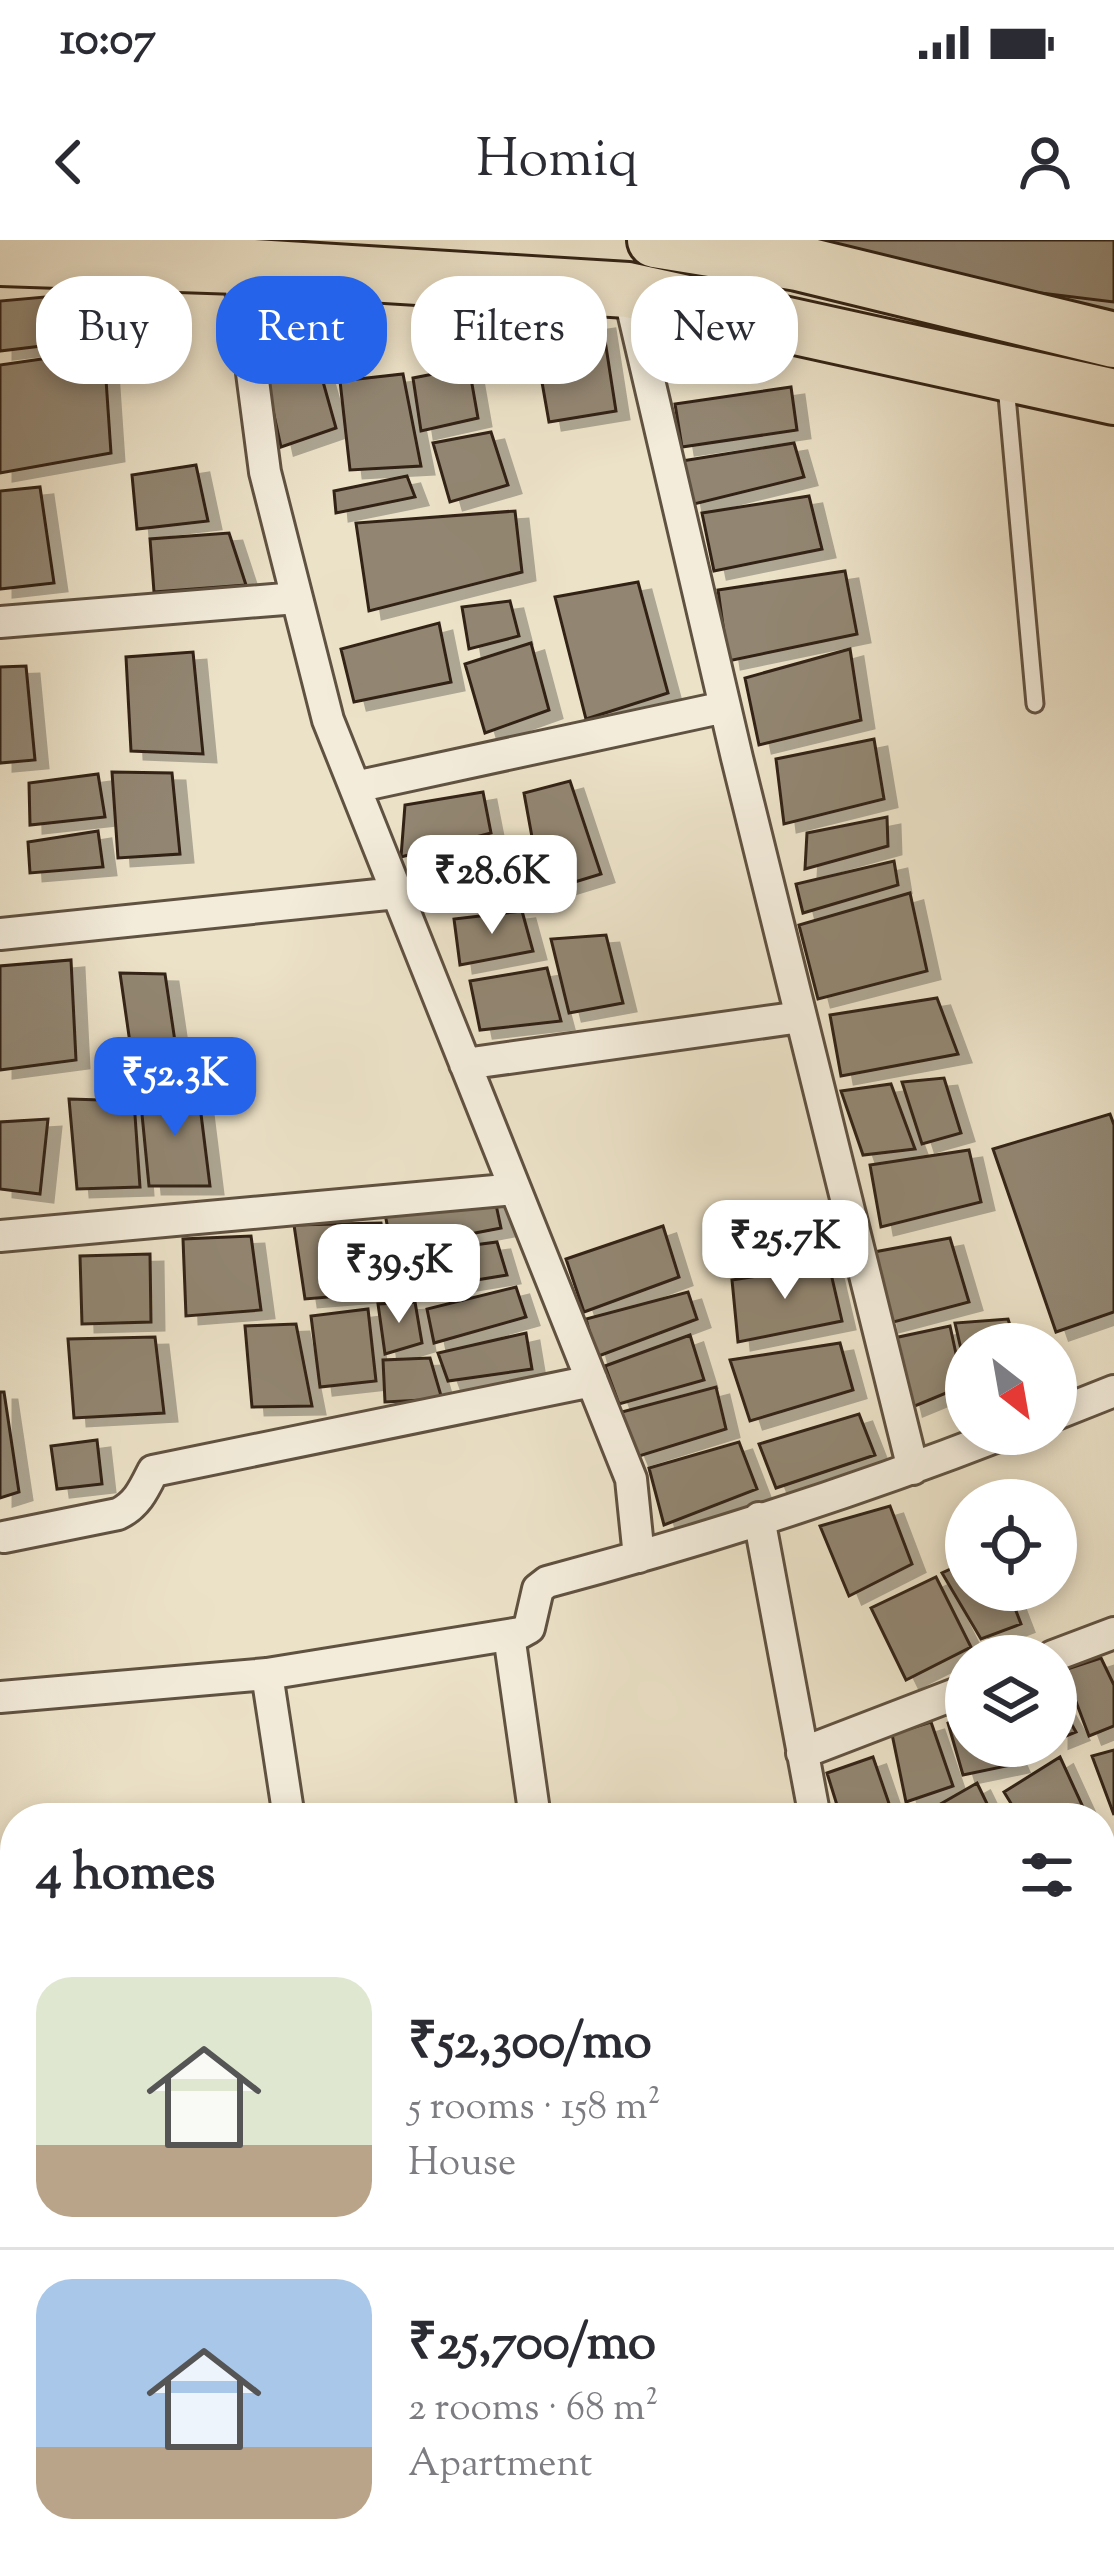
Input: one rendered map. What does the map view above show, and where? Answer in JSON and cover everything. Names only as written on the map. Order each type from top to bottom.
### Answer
[{"type":"highway","points":[[690,242],[800,252],[1114,340]]},
{"type":"highway","points":[[0,258],[238,266],[631,291]]},
{"type":"highway","points":[[798,326],[1114,397]]},
{"type":"street","points":[[690,242],[701,276]]},
{"type":"street","points":[[238,266],[265,472],[328,720],[631,1479],[639,1557]]},
{"type":"street","points":[[628,290],[725,707],[913,1469]]},
{"type":"street","points":[[0,622],[297,598]]},
{"type":"street","points":[[355,788],[725,707]]},
{"type":"street","points":[[0,934],[397,893]]},
{"type":"street","points":[[465,1064],[802,1017]]},
{"type":"street","points":[[0,1236],[515,1189]]},
{"type":"street","points":[[4,1537],[118,1514],[140,1496],[153,1471],[592,1381]]},
{"type":"street","points":[[1077,1406],[1114,1391]]},
{"type":"street","points":[[0,1697],[267,1674],[509,1635],[529,1628],[538,1589],[547,1582],[639,1557],[949,1455]]},
{"type":"street","points":[[759,1518],[812,1803]]},
{"type":"street","points":[[1077,1647],[1114,1633]]},
{"type":"street","points":[[509,1635],[533,1803]]},
{"type":"street","points":[[267,1674],[287,1803]]},
{"type":"street","points":[[802,1753],[945,1698]]},
{"type":"lane","points":[[1005,372],[1035,704]]},
{"type":"building","points":[[803,240],[1114,240],[1114,302],[798,263]]},
{"type":"building","points":[[36,298],[36,347],[0,351],[0,301]]},
{"type":"building","points":[[607,353],[616,411],[549,422],[542,384],[607,384]]},
{"type":"building","points":[[36,360],[36,384],[106,384],[111,453],[0,473],[0,365]]},
{"type":"building","points":[[403,374],[421,466],[350,470],[340,384],[387,384],[387,376]]},
{"type":"building","points":[[267,384],[324,384],[336,428],[281,447]]},
{"type":"building","points":[[414,384],[472,384],[478,418],[421,431]]},
{"type":"building","points":[[791,387],[797,430],[682,447],[675,404]]},
{"type":"building","points":[[491,432],[508,485],[450,502],[433,443]]},
{"type":"building","points":[[794,443],[804,477],[690,505],[682,461]]},
{"type":"building","points":[[196,465],[208,521],[137,529],[132,475]]},
{"type":"building","points":[[407,476],[415,497],[336,513],[334,491]]},
{"type":"building","points":[[40,487],[54,583],[0,589],[0,491]]},
{"type":"building","points":[[809,496],[822,549],[714,571],[702,513]]},
{"type":"building","points":[[515,511],[522,572],[369,611],[356,523]]},
{"type":"building","points":[[229,533],[246,585],[154,592],[150,539]]},
{"type":"building","points":[[845,571],[857,634],[728,661],[718,590]]},
{"type":"building","points":[[638,582],[668,693],[586,719],[555,597]]},
{"type":"building","points":[[510,601],[519,636],[469,649],[462,607]]},
{"type":"building","points":[[439,623],[451,682],[354,702],[341,649]]},
{"type":"building","points":[[531,643],[549,710],[485,733],[465,664]]},
{"type":"building","points":[[850,649],[861,720],[759,745],[745,678]]},
{"type":"building","points":[[193,652],[203,754],[131,751],[126,657]]},
{"type":"building","points":[[26,666],[35,760],[0,763],[0,667]]},
{"type":"building","points":[[874,739],[884,799],[784,824],[776,759]]},
{"type":"building","points":[[112,772],[172,773],[180,854],[118,858]]},
{"type":"building","points":[[98,774],[105,817],[30,825],[29,783]]},
{"type":"building","points":[[570,781],[601,874],[542,892],[524,793]]},
{"type":"building","points":[[483,792],[491,833],[401,857],[405,805]]},
{"type":"building","points":[[887,817],[888,846],[805,869],[807,833]]},
{"type":"building","points":[[98,831],[103,867],[30,873],[28,842]]},
{"type":"building","points":[[894,861],[898,885],[803,913],[796,884]]},
{"type":"building","points":[[910,893],[927,971],[818,999],[799,925]]},
{"type":"building","points":[[522,911],[533,951],[460,965],[454,919]]},
{"type":"building","points":[[606,935],[623,1003],[569,1013],[551,939]]},
{"type":"building","points":[[71,960],[76,1060],[0,1070],[0,966]]},
{"type":"building","points":[[547,968],[561,1021],[480,1030],[470,981]]},
{"type":"building","points":[[120,973],[165,974],[177,1055],[133,1064]]},
{"type":"building","points":[[937,998],[958,1054],[841,1076],[830,1015]]},
{"type":"building","points":[[944,1078],[961,1133],[922,1144],[902,1082]]},
{"type":"building","points":[[891,1084],[915,1149],[863,1155],[841,1091]]},
{"type":"building","points":[[198,1090],[210,1186],[149,1186],[140,1094]]},
{"type":"building","points":[[69,1099],[134,1101],[140,1187],[77,1189]]},
{"type":"building","points":[[1110,1114],[1114,1125],[1114,1312],[1077,1325],[1053,1323],[993,1149]]},
{"type":"building","points":[[48,1119],[40,1194],[0,1189],[0,1122]]},
{"type":"building","points":[[969,1150],[981,1202],[881,1227],[870,1165]]},
{"type":"building","points":[[495,1200],[501,1228],[392,1249],[385,1214]]},
{"type":"building","points":[[381,1223],[391,1292],[305,1299],[294,1225]]},
{"type":"building","points":[[663,1226],[679,1277],[584,1312],[566,1259]]},
{"type":"building","points":[[251,1236],[261,1310],[186,1316],[183,1239]]},
{"type":"building","points":[[950,1238],[969,1302],[886,1324],[874,1252]]},
{"type":"building","points":[[497,1242],[507,1275],[403,1292],[398,1255]]},
{"type":"building","points":[[150,1254],[151,1322],[82,1324],[80,1256]]},
{"type":"building","points":[[829,1265],[842,1321],[738,1342],[732,1280]]},
{"type":"building","points":[[516,1287],[526,1317],[434,1343],[427,1309]]},
{"type":"building","points":[[688,1292],[697,1319],[596,1357],[586,1319]]},
{"type":"building","points":[[415,1302],[422,1343],[385,1354],[378,1304]]},
{"type":"building","points":[[368,1309],[376,1381],[320,1387],[311,1316]]},
{"type":"building","points":[[1008,1319],[1009,1323],[955,1323]]},
{"type":"building","points":[[296,1324],[312,1406],[252,1407],[245,1326]]},
{"type":"building","points":[[945,1327],[945,1393],[910,1408],[894,1338]]},
{"type":"building","points":[[526,1333],[532,1369],[448,1381],[438,1353]]},
{"type":"building","points":[[690,1335],[704,1380],[619,1404],[605,1366]]},
{"type":"building","points":[[155,1337],[164,1413],[74,1418],[68,1339]]},
{"type":"building","points":[[840,1343],[853,1390],[750,1421],[730,1360]]},
{"type":"building","points":[[430,1358],[442,1399],[385,1402],[383,1360]]},
{"type":"building","points":[[716,1387],[726,1429],[636,1457],[618,1413]]},
{"type":"building","points":[[0,1392],[4,1392],[19,1492],[0,1498]]},
{"type":"building","points":[[859,1414],[875,1455],[776,1488],[759,1444]]},
{"type":"building","points":[[97,1440],[102,1484],[57,1489],[51,1446]]},
{"type":"building","points":[[739,1442],[757,1489],[664,1525],[649,1468]]},
{"type":"building","points":[[890,1506],[912,1564],[849,1596],[820,1526]]},
{"type":"building","points":[[936,1577],[945,1595],[945,1611],[953,1611],[965,1635],[945,1635],[945,1660],[906,1680],[871,1608]]},
{"type":"building","points":[[964,1611],[1016,1611],[1021,1624],[979,1635]]},
{"type":"building","points":[[1101,1658],[1114,1685],[1114,1726],[1089,1736],[1077,1704],[1077,1666]]},
{"type":"building","points":[[931,1722],[953,1786],[906,1802],[892,1734]]},
{"type":"building","points":[[1114,1750],[1114,1803],[1110,1803],[1092,1756]]},
{"type":"building","points":[[873,1757],[889,1803],[836,1803],[827,1773]]},
{"type":"building","points":[[961,1767],[1002,1767],[963,1775]]},
{"type":"building","points":[[1044,1767],[1065,1767],[1081,1803],[1011,1803],[1004,1792]]},
{"type":"building","points":[[977,1783],[987,1803],[942,1803]]}]
